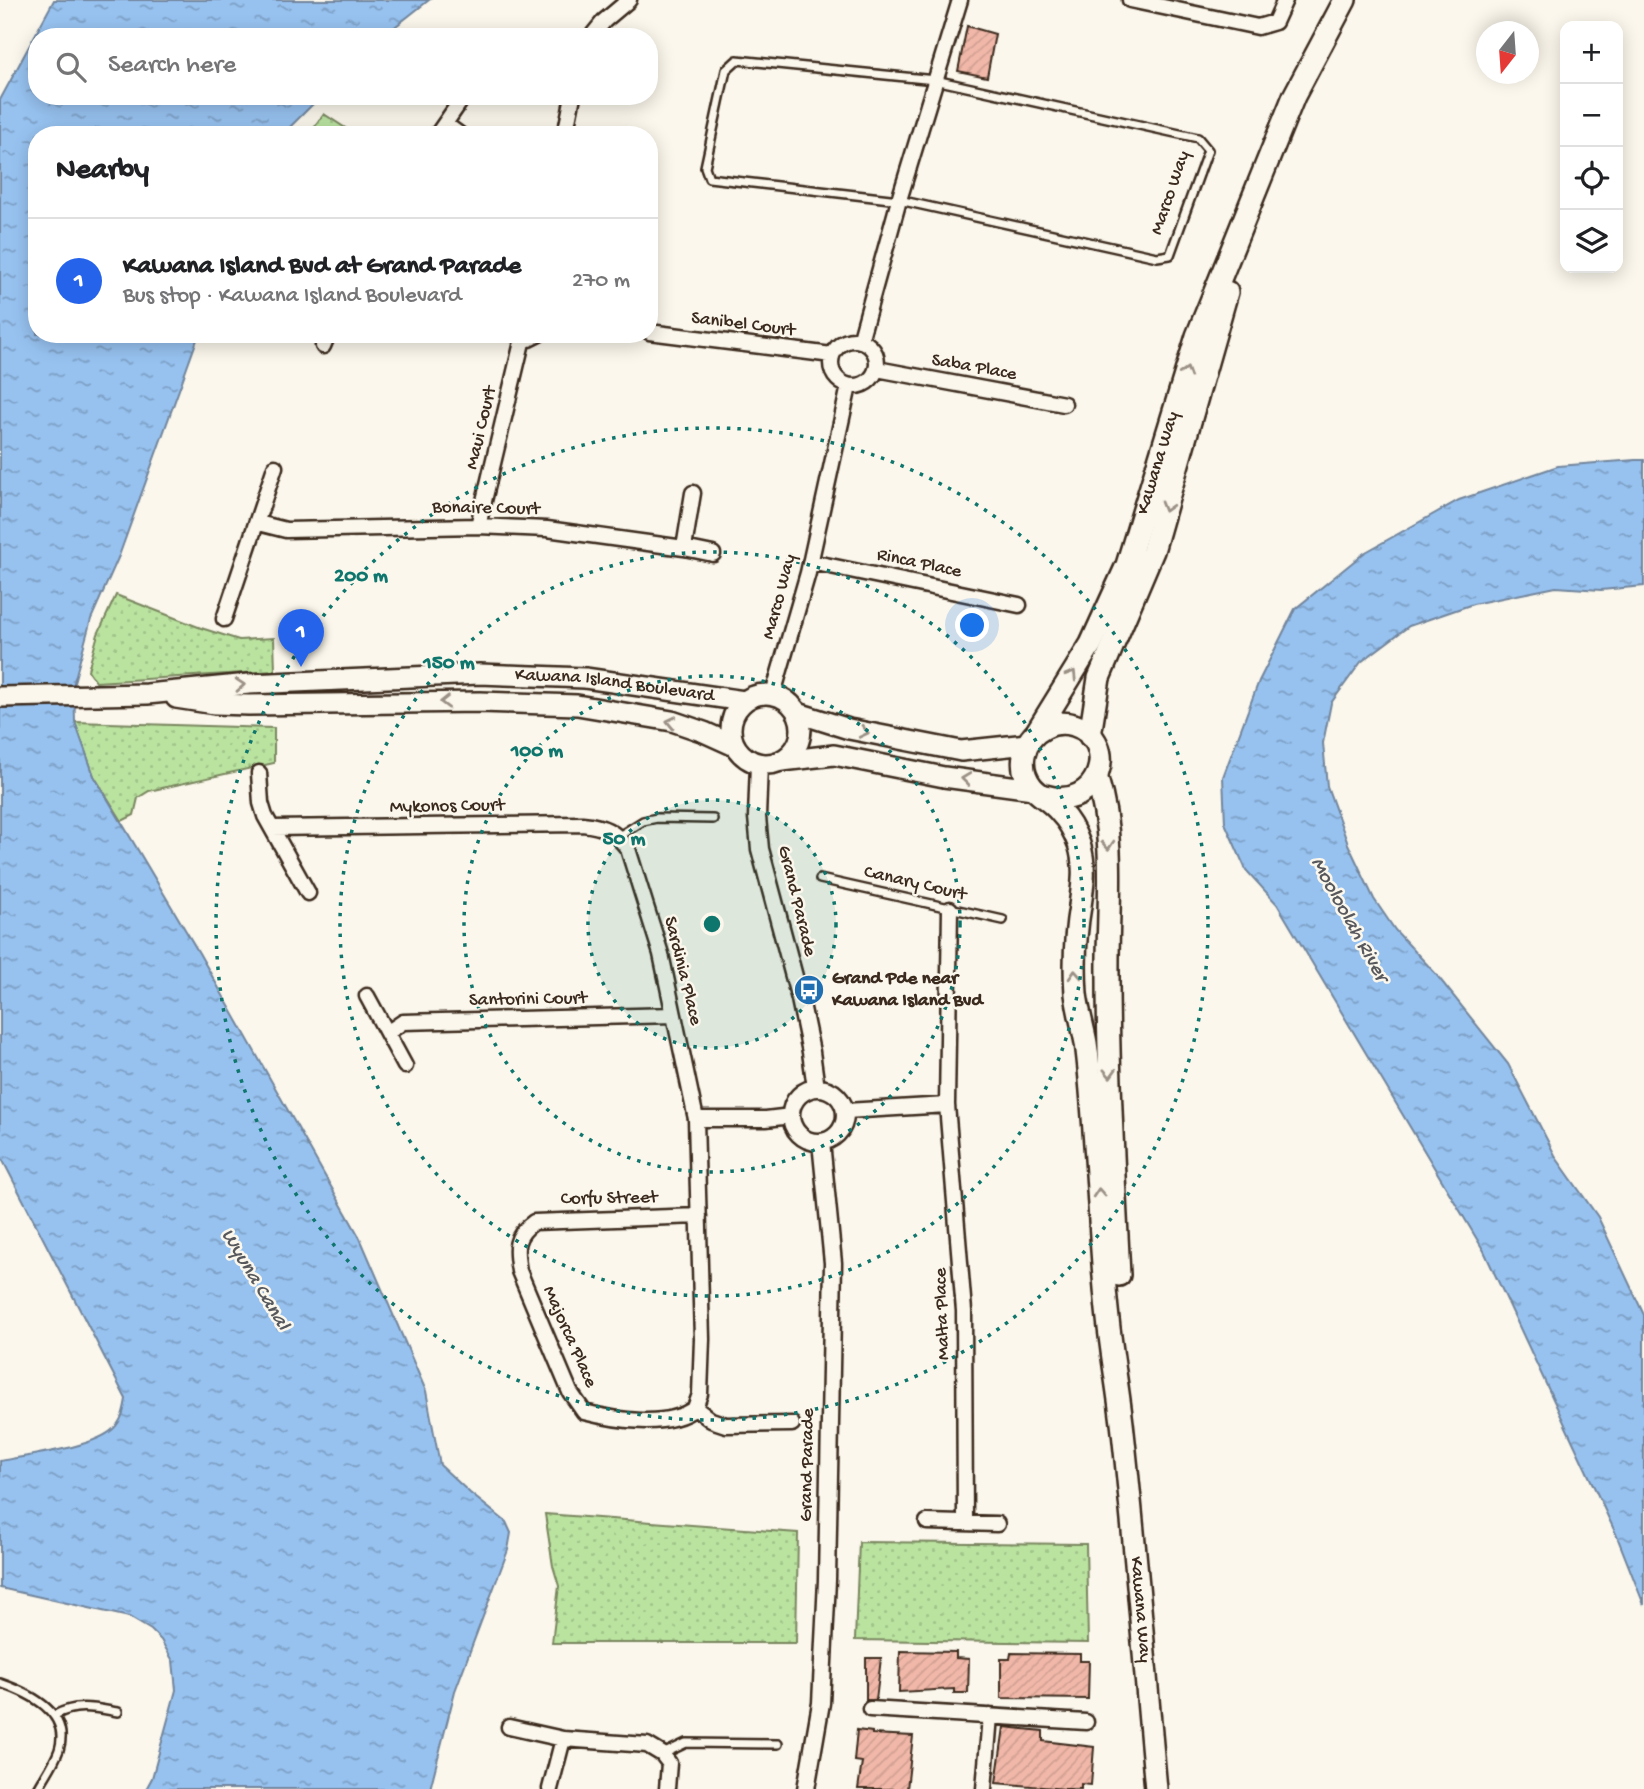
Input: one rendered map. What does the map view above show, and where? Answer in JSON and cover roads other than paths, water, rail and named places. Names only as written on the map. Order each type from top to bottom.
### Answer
[{"type":"main road","name":"Kawana Way","points":[[1031,738],[1091,644],[1127,565],[1197,336],[1294,96],[1345,0]]},
{"type":"main road","name":"Kawana Way","points":[[1090,736],[1099,678],[1153,551],[1258,185]]},
{"type":"main road","name":"Kawana Island Boulevard","points":[[0,697],[147,694],[249,684],[480,674],[585,678],[744,701]]},
{"type":"main road","name":"Kawana Island Boulevard","points":[[147,694],[215,704],[249,705],[480,702],[577,705],[672,721],[735,746]]},
{"type":"main road","points":[[782,761],[792,754],[799,744],[802,734],[798,713],[792,704],[773,694],[753,696],[744,701],[735,712],[731,735],[735,746],[748,760],[760,764],[834,755],[944,777],[1039,792],[1067,800],[1087,791],[1097,779]]},
{"type":"main road","points":[[798,713],[849,729],[961,751],[1031,738],[1046,726],[1058,723],[1081,728],[1097,746],[1100,759],[1097,779],[1105,804],[1109,872],[1108,988],[1123,1431]]},
{"type":"main road","points":[[1031,738],[1023,765],[1039,792],[1063,814],[1078,840],[1084,861],[1074,953],[1076,997],[1090,1073],[1108,1318],[1123,1431]]},
{"type":"main road","name":"Kawana Way","points":[[1123,1431],[1156,1789]]},
{"type":"street","points":[[598,28],[629,0]]},
{"type":"street","points":[[860,341],[899,200],[960,0]]},
{"type":"street","points":[[1130,0],[1258,27],[1275,22],[1285,0]]},
{"type":"street","points":[[444,126],[458,105]]},
{"type":"street","points":[[567,126],[571,105]]},
{"type":"street","name":"Sanibel Court","points":[[658,333],[832,355]]},
{"type":"street","points":[[846,341],[860,341],[867,344],[876,355],[877,369],[863,385],[842,384],[832,371],[832,355],[835,349],[846,341]]},
{"type":"street","name":"Maui Court","points":[[478,526],[517,343]]},
{"type":"street","name":"Saba Place","points":[[877,369],[1064,404]]},
{"type":"street","name":"Marco Way","points":[[773,694],[811,562],[849,386]]},
{"type":"street","points":[[224,619],[275,467]]},
{"type":"street","points":[[684,548],[693,493]]},
{"type":"street","name":"Bonaire Court","points":[[258,523],[286,530],[478,526],[547,529],[713,554]]},
{"type":"street","name":"Rinca Place","points":[[811,562],[1019,604]]},
{"type":"street","name":"Grand Parade","points":[[760,764],[757,817],[760,849],[800,999],[816,1087]]},
{"type":"street","points":[[260,773],[261,803],[308,892]]},
{"type":"street","name":"Mykonos Court","points":[[272,828],[582,824],[603,826],[619,836]]},
{"type":"street","name":"Sardinia Place","points":[[619,836],[628,849],[657,941],[696,1118],[702,1352],[700,1394],[695,1408]]},
{"type":"street","name":"Malta Place","points":[[950,909],[947,1105],[964,1311],[965,1523]]},
{"type":"street","points":[[367,996],[405,1066]]},
{"type":"street","name":"Santorini Court","points":[[387,1033],[403,1022],[674,1015]]},
{"type":"street","points":[[816,1087],[824,1088],[838,1096],[846,1118],[835,1137],[821,1142],[804,1138],[793,1124],[791,1116],[795,1100],[808,1089],[816,1087]]},
{"type":"street","points":[[845,1111],[947,1105]]},
{"type":"street","points":[[696,1118],[766,1119],[791,1116]]},
{"type":"street","name":"Grand Parade","points":[[806,1789],[821,1703],[827,1580],[833,1263],[821,1142]]},
{"type":"street","name":"Corfu Street","points":[[522,1230],[534,1222],[548,1220],[699,1216]]},
{"type":"street","name":"Majorca Place","points":[[522,1230],[515,1250],[519,1271],[570,1392],[584,1412],[609,1419],[667,1420],[684,1417],[695,1408]]},
{"type":"street","points":[[695,1408],[711,1420],[726,1425],[792,1424]]},
{"type":"street","points":[[927,1522],[997,1524]]},
{"type":"street","points":[[870,1709],[1086,1722]]},
{"type":"street","points":[[984,1789],[990,1716]]},
{"type":"street","points":[[509,1727],[563,1739],[646,1745],[662,1754],[668,1763],[667,1789]]},
{"type":"street","points":[[550,1789],[563,1739]]},
{"type":"lane","points":[[899,200],[709,178],[705,167],[726,70],[737,60],[935,80]]},
{"type":"lane","name":"Marco Way","points":[[899,200],[1157,257],[1170,255],[1208,150],[1198,138],[935,80]]},
{"type":"lane","points":[[619,836],[643,821],[657,818],[713,819]]},
{"type":"lane","name":"Canary Court","points":[[820,879],[1003,920]]},
{"type":"lane","points":[[0,1683],[42,1703],[55,1715],[60,1732],[60,1747],[54,1763],[37,1789]]},
{"type":"lane","points":[[55,1715],[79,1706],[118,1712]]},
{"type":"lane","points":[[662,1754],[686,1743],[778,1744]]},
{"type":"water","points":[[54,0],[429,0],[393,28],[39,28]]},
{"type":"water","name":"Wyuna Canal","points":[[28,48],[28,105],[312,105],[291,126],[28,126],[28,343],[196,343],[119,556],[91,619],[74,682],[75,722],[94,776],[199,953],[360,1238],[426,1391],[440,1465],[506,1522],[511,1533],[508,1550],[455,1691],[430,1789],[146,1789],[152,1778],[176,1690],[173,1661],[161,1640],[151,1630],[129,1617],[0,1588],[0,1461],[76,1446],[104,1436],[119,1423],[126,1399],[0,1155],[0,100]]},
{"type":"water","name":"Mooloolah River","points":[[1644,460],[1644,586],[1601,590],[1556,587],[1473,604],[1409,626],[1361,662],[1331,703],[1323,743],[1327,786],[1348,844],[1374,899],[1395,930],[1435,973],[1508,1064],[1557,1159],[1598,1217],[1644,1315],[1644,1605],[1616,1534],[1484,1251],[1277,904],[1246,870],[1225,823],[1223,777],[1259,681],[1295,609],[1364,553],[1459,500],[1558,466]]},
{"type":"place","name":"Kawana Island Bvd at Grand Parade","points":[[301,667]]},
{"type":"place","name":"Grand Pde near Kawana Island Bvd","points":[[809,990]]}]
